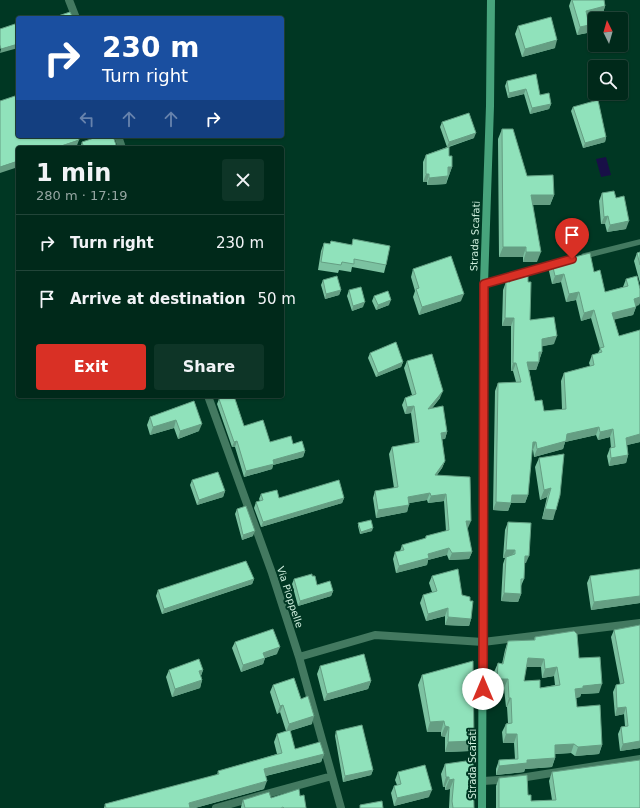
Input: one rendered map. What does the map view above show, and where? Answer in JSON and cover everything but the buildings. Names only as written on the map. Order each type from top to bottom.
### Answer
[{"type":"street","points":[[69,0],[75,16]]},
{"type":"street","name":"Strada Scafati","points":[[482,808],[484,284],[490,106],[491,0]]},
{"type":"street","name":"Via Pioppelle","points":[[209,398],[259,535],[299,657],[341,808]]},
{"type":"street","points":[[299,657],[375,635],[483,642],[640,622]]},
{"type":"street","points":[[482,781],[514,779],[640,759]]},
{"type":"street","points":[[216,808],[332,776]]},
{"type":"lane","points":[[580,257],[640,242]]},
{"type":"lane","points":[[484,284],[565,261]]},
{"type":"shaded area","points":[[606,157],[611,175],[601,177],[596,159]]},
{"type":"route","points":[[483,689],[484,284],[572,259]]}]
